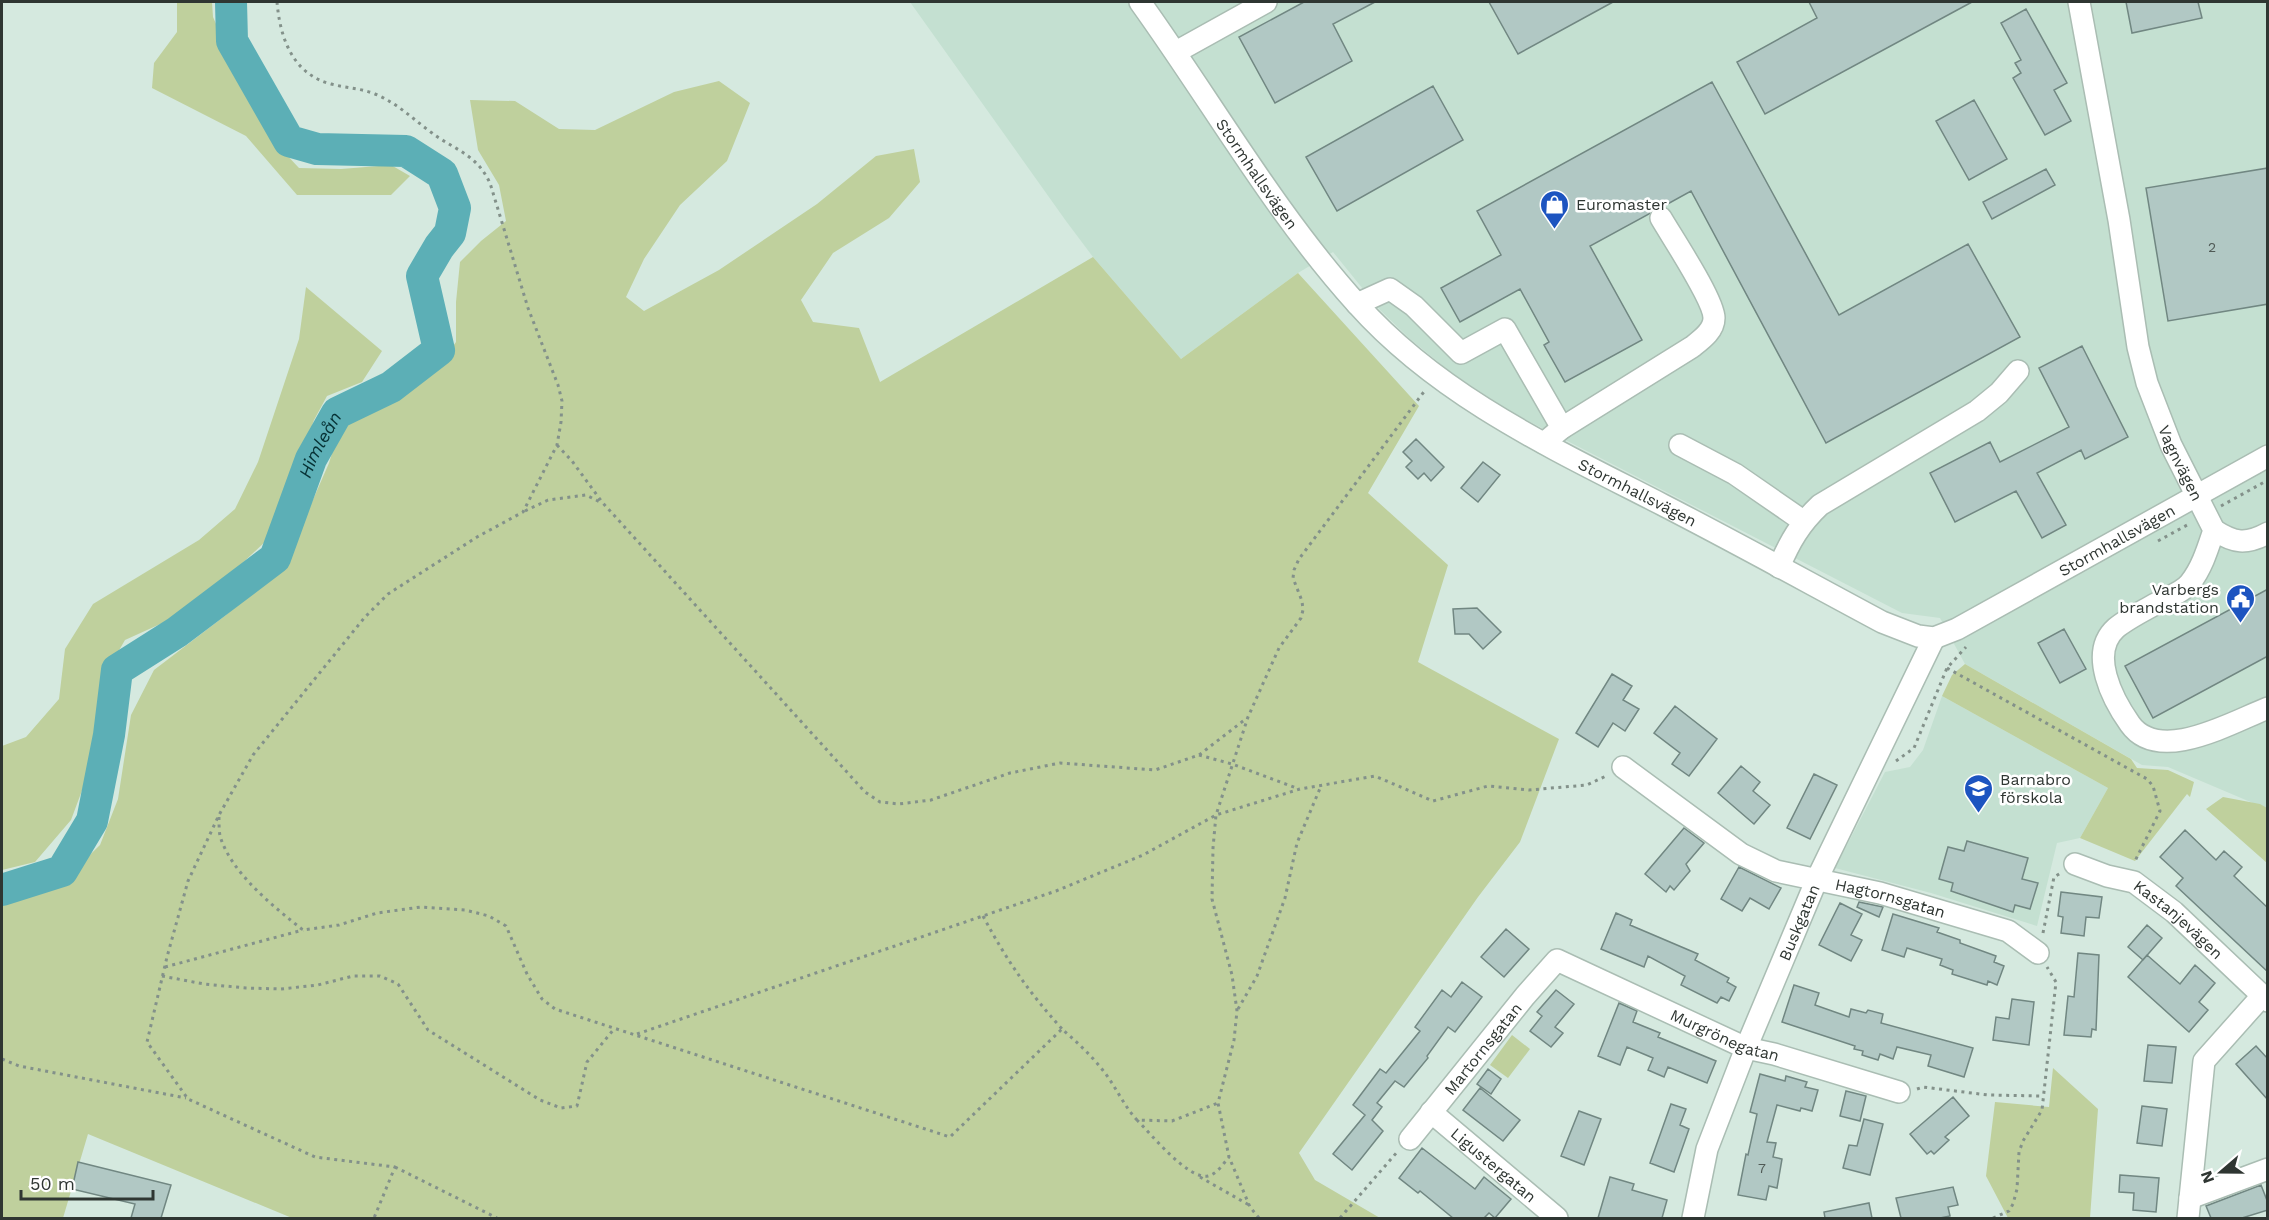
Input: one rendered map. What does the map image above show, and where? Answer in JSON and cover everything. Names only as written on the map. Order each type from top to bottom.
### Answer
[{"type":"street","name":"Stormhallsvägen","points":[[1140,2],[1291,222],[1357,304],[1435,376],[1492,414],[1544,443],[1882,622],[1918,636],[1934,638],[1957,629],[2268,456]]},
{"type":"street","points":[[1176,52],[1266,2]]},
{"type":"street","name":"Vagnvägen","points":[[2079,2],[2146,383],[2171,445],[2210,522]]},
{"type":"street","points":[[1544,443],[1562,428],[1709,334],[1714,319],[1710,303],[1661,219]]},
{"type":"street","points":[[1357,304],[1390,289],[1414,306],[1461,353],[1505,328],[1562,428]]},
{"type":"street","points":[[1779,567],[1790,542],[1803,521],[1820,505],[1977,411],[1999,393],[2018,371]]},
{"type":"street","points":[[1680,445],[1736,474],[1803,521]]},
{"type":"street","points":[[2268,533],[2246,542],[2232,539],[2210,522],[2204,560],[2188,585],[2126,622],[2109,637],[2104,649],[2104,668],[2128,722],[2134,730],[2155,742],[2173,742],[2202,735],[2268,708]]},
{"type":"street","name":"Buskgatan","points":[[1693,1218],[1707,1149],[1746,1048],[1817,879],[1934,638]]},
{"type":"street","name":"Hagtornsgatan","points":[[1623,768],[1741,854],[1776,871],[1880,893],[2008,931],[2038,953]]},
{"type":"street","name":"Kastanjevägen","points":[[2075,864],[2107,876],[2134,882],[2174,912],[2265,998]]},
{"type":"street","name":"Murgrönegatan","points":[[1557,960],[1746,1048],[1774,1054],[1899,1092]]},
{"type":"street","name":"Martornsgatan","points":[[1410,1139],[1525,996],[1557,960]]},
{"type":"street","points":[[2189,1208],[2204,1061],[2265,998]]},
{"type":"street","name":"Ligustergatan","points":[[1431,1112],[1557,1218]]},
{"type":"street","points":[[2189,1208],[2268,1169]]},
{"type":"path","points":[[277,2],[284,41],[294,60],[309,74],[330,84],[350,86],[376,94],[400,107],[432,134],[473,160],[483,170],[490,183],[528,308],[562,401],[557,445],[523,512]]},
{"type":"path","points":[[1250,1207],[1229,1157],[1218,1103],[1234,1040],[1237,1011],[1232,975],[1212,899],[1216,815],[1248,717],[1279,648],[1301,618],[1302,601],[1293,578],[1299,559],[1386,445],[1435,376]]},
{"type":"path","points":[[557,445],[572,461],[602,502],[866,792],[880,802],[899,804],[931,800],[1010,773],[1059,763],[1155,770],[1198,755],[1248,717]]},
{"type":"path","points":[[2158,541],[2210,522],[2268,480]]},
{"type":"path","points":[[188,1099],[147,1042],[164,967],[188,881],[219,815],[253,755],[365,617],[388,594],[477,537],[548,500],[586,495],[602,502]]},
{"type":"path","points":[[1877,759],[1882,762],[1897,761],[1914,748],[1947,668],[1973,641]]},
{"type":"path","points":[[1947,668],[2147,779],[2153,786],[2160,811],[2126,880]]},
{"type":"path","points":[[1198,755],[1232,764],[1300,789]]},
{"type":"path","points":[[635,1035],[1056,891],[1143,855],[1216,815],[1300,789],[1375,776],[1433,801],[1488,786],[1529,790],[1587,785],[1623,768]]},
{"type":"path","points":[[1237,1011],[1257,976],[1285,898],[1297,843],[1322,786]]},
{"type":"path","points":[[219,815],[220,835],[228,853],[241,872],[303,930]]},
{"type":"path","points":[[1993,1218],[2009,1211],[2013,1204],[2018,1190],[2019,1152],[2042,1110],[2056,982],[2038,953],[2054,877],[2075,864]]},
{"type":"path","points":[[164,967],[303,930],[339,925],[377,914],[421,908],[465,910],[489,916],[506,926],[527,974],[542,999],[555,1009],[950,1137],[1062,1029]]},
{"type":"path","points":[[984,916],[1011,966],[1031,994],[1104,1071],[1124,1106],[1182,1165],[1239,1198],[1259,1218]]},
{"type":"path","points":[[162,975],[204,984],[281,989],[318,985],[353,976],[380,976],[398,984],[428,1029],[540,1100],[561,1108],[577,1106],[587,1062],[614,1028]]},
{"type":"path","points":[[2,1059],[19,1066],[188,1099],[315,1157],[395,1167],[497,1218]]},
{"type":"path","points":[[1899,1092],[1923,1087],[1988,1095],[2043,1096]]},
{"type":"path","points":[[1137,1120],[1172,1121],[1218,1103]]},
{"type":"path","points":[[1340,1218],[1410,1139]]},
{"type":"path","points":[[1198,1176],[1209,1175],[1218,1170],[1229,1157]]},
{"type":"path","points":[[374,1218],[395,1167]]},
{"type":"shaded area","points":[[910,2],[2267,2],[2267,809],[2168,767],[2142,765],[1965,664],[1940,618],[1902,613],[1511,412],[1453,374],[1410,339],[1380,310],[1333,252],[1298,273],[1181,359],[1093,257]]},
{"type":"shaded area","name":"Barnabro förskola","points":[[1942,696],[2108,788],[2080,838],[2057,843],[2037,926],[1931,893],[1835,868],[1885,772],[1910,767],[1923,750]]},
{"type":"green space","points":[[212,2],[213,17],[246,92],[269,136],[299,168],[341,169],[391,165],[410,176],[391,195],[297,195],[246,136],[152,88],[154,63],[177,32],[177,3]]},
{"type":"green space","points":[[719,81],[750,103],[727,161],[680,205],[644,259],[626,297],[644,311],[719,270],[817,204],[876,156],[914,149],[920,182],[889,218],[833,253],[801,300],[813,322],[859,328],[880,382],[1093,257],[1181,359],[1298,273],[1419,406],[1368,493],[1448,565],[1418,662],[1559,739],[1520,842],[1478,897],[1299,1153],[1315,1180],[1380,1218],[292,1218],[88,1134],[63,1218],[2,1218],[2,902],[18,900],[57,887],[100,845],[118,799],[131,715],[154,670],[226,615],[265,581],[291,550],[329,463],[340,427],[435,372],[456,342],[456,302],[460,262],[506,221],[499,185],[478,150],[470,100],[515,101],[559,129],[595,130],[674,92]]},
{"type":"green space","points":[[306,287],[382,351],[362,382],[327,396],[314,420],[288,495],[268,539],[232,573],[178,616],[125,640],[104,676],[93,761],[71,820],[35,862],[2,870],[2,746],[26,737],[59,699],[65,649],[93,604],[199,540],[235,509],[258,462],[299,339]]},
{"type":"green space","points":[[1965,664],[2131,759],[2137,768],[2168,770],[2194,782],[2190,797],[2187,794],[2135,861],[2080,838],[2108,788],[1942,696],[1952,675]]},
{"type":"green space","points":[[2223,797],[2260,804],[2267,808],[2267,863],[2206,809]]},
{"type":"green space","points":[[1512,1035],[1530,1049],[1508,1078],[1490,1065]]},
{"type":"green space","points":[[2053,1068],[2098,1109],[2090,1218],[2008,1218],[1986,1176],[1995,1102],[2049,1107]]},
{"type":"building","points":[[1304,2],[1375,2],[1333,24],[1352,61],[1275,103],[1239,37]]},
{"type":"building","points":[[1489,2],[1613,2],[1518,54]]},
{"type":"building","points":[[1809,2],[1972,2],[1765,114],[1737,62],[1817,18]]},
{"type":"building","points":[[2126,2],[2198,2],[2202,18],[2132,33]]},
{"type":"building","points":[[2026,9],[2067,83],[2054,90],[2071,121],[2045,135],[2013,78],[2021,73],[2015,63],[2021,60],[2001,23]]},
{"type":"building","name":"Euromaster","points":[[1712,82],[1839,315],[1968,244],[2020,337],[1826,443],[1691,191],[1664,206],[1655,207],[1649,214],[1590,246],[1642,340],[1565,382],[1544,345],[1549,342],[1520,289],[1460,322],[1441,288],[1501,255],[1477,211]]},
{"type":"building","points":[[1433,86],[1463,140],[1337,211],[1306,157]]},
{"type":"building","points":[[1974,100],[2007,159],[1969,180],[1936,121]]},
{"type":"building","points":[[2268,168],[2268,304],[2168,321],[2146,188]]},
{"type":"building","points":[[2046,169],[2055,185],[1992,219],[1983,202]]},
{"type":"building","points":[[2082,346],[2128,437],[2085,459],[2081,450],[2037,473],[2066,525],[2042,538],[2016,491],[1955,522],[1930,473],[1990,442],[2000,462],[2069,427],[2039,368]]},
{"type":"building","points":[[1416,439],[1444,467],[1431,481],[1424,473],[1418,479],[1406,467],[1412,461],[1403,452]]},
{"type":"building","points":[[1483,462],[1500,475],[1478,502],[1461,488]]},
{"type":"building","points":[[2268,589],[2268,656],[2153,718],[2125,666]]},
{"type":"building","points":[[1477,608],[1501,632],[1483,649],[1469,634],[1455,634],[1453,609]]},
{"type":"building","points":[[2064,629],[2086,669],[2060,683],[2038,643]]},
{"type":"building","points":[[1612,674],[1632,686],[1623,700],[1639,709],[1625,731],[1613,723],[1598,747],[1576,733]]},
{"type":"building","points":[[1675,706],[1717,739],[1689,776],[1672,764],[1680,753],[1654,733]]},
{"type":"building","points":[[1741,766],[1760,782],[1753,791],[1770,805],[1754,824],[1718,793]]},
{"type":"building","points":[[1814,774],[1837,785],[1810,839],[1787,828]]},
{"type":"building","points":[[1684,828],[1704,843],[1686,864],[1690,871],[1674,890],[1670,886],[1666,892],[1645,874]]},
{"type":"building","points":[[2185,830],[2216,860],[2224,851],[2242,867],[2234,876],[2268,908],[2268,972],[2176,886],[2183,878],[2160,857]]},
{"type":"building","points":[[1967,841],[2028,858],[2022,879],[2038,883],[2030,909],[2015,905],[2013,912],[1951,891],[1953,883],[1939,879],[1948,847],[1964,851]]},
{"type":"building","points":[[1739,867],[1781,888],[1769,909],[1750,898],[1742,911],[1721,899]]},
{"type":"building","points":[[2061,892],[2102,897],[2099,918],[2086,917],[2084,936],[2061,933],[2063,917],[2058,916]]},
{"type":"building","points":[[1859,902],[1883,907],[1879,917],[1857,907]]},
{"type":"building","points":[[1840,903],[1862,914],[1851,935],[1862,940],[1851,961],[1819,945]]},
{"type":"building","points":[[1616,913],[1632,920],[1630,925],[1698,954],[1695,960],[1729,978],[1727,982],[1736,987],[1729,1001],[1721,997],[1717,1003],[1681,985],[1685,976],[1648,956],[1644,967],[1601,949]]},
{"type":"building","points":[[1893,914],[1939,928],[1937,932],[1996,956],[1994,962],[2004,966],[1997,985],[1988,981],[1987,985],[1952,974],[1953,970],[1940,965],[1942,959],[1907,948],[1904,957],[1882,950]]},
{"type":"building","points":[[2147,925],[2162,938],[2143,960],[2128,947]]},
{"type":"building","points":[[1506,929],[1529,949],[1504,977],[1481,957]]},
{"type":"building","points":[[2078,953],[2099,955],[2096,1030],[2092,1029],[2091,1037],[2064,1035],[2068,996],[2074,997]]},
{"type":"building","points":[[2147,955],[2180,984],[2195,965],[2215,983],[2199,1002],[2208,1010],[2189,1032],[2128,977]]},
{"type":"building","points":[[1462,982],[1482,997],[1455,1032],[1448,1027],[1427,1056],[1428,1058],[1404,1087],[1395,1081],[1377,1103],[1382,1107],[1372,1120],[1383,1131],[1352,1170],[1333,1154],[1365,1115],[1353,1105],[1380,1069],[1386,1073],[1420,1031],[1415,1027],[1442,990],[1451,997]]},
{"type":"building","points":[[1794,985],[1819,993],[1815,1005],[1849,1017],[1851,1009],[1866,1013],[1868,1010],[1883,1014],[1881,1023],[1973,1048],[1964,1077],[1928,1066],[1931,1055],[1897,1047],[1893,1059],[1880,1054],[1878,1060],[1862,1055],[1863,1051],[1854,1049],[1855,1046],[1782,1022]]},
{"type":"building","points":[[1556,990],[1574,1004],[1555,1027],[1563,1033],[1551,1047],[1530,1031],[1542,1016],[1537,1012]]},
{"type":"building","points":[[2012,999],[2034,1002],[2029,1045],[1993,1040],[1996,1017],[2009,1019]]},
{"type":"building","points":[[1619,1003],[1637,1011],[1633,1022],[1660,1033],[1658,1037],[1716,1061],[1707,1083],[1668,1067],[1664,1077],[1648,1070],[1653,1058],[1627,1047],[1620,1065],[1598,1056]]},
{"type":"building","points":[[2148,1045],[2176,1047],[2172,1083],[2144,1081]]},
{"type":"building","points":[[2256,1046],[2268,1059],[2268,1100],[2236,1064]]},
{"type":"building","points":[[1488,1069],[1501,1079],[1491,1094],[1477,1084]]},
{"type":"building","points":[[1760,1074],[1785,1081],[1786,1076],[1807,1082],[1805,1087],[1818,1090],[1812,1111],[1801,1108],[1800,1111],[1777,1105],[1767,1142],[1776,1143],[1773,1157],[1782,1159],[1777,1188],[1769,1186],[1766,1200],[1738,1195],[1757,1114],[1750,1112]]},
{"type":"building","points":[[1480,1088],[1520,1120],[1503,1141],[1463,1110]]},
{"type":"building","points":[[1846,1091],[1866,1096],[1860,1121],[1840,1116]]},
{"type":"building","points":[[1953,1097],[1969,1116],[1945,1137],[1949,1140],[1934,1154],[1931,1151],[1927,1154],[1910,1134]]},
{"type":"building","points":[[1671,1104],[1686,1109],[1680,1125],[1689,1129],[1674,1172],[1650,1163]]},
{"type":"building","points":[[2142,1106],[2167,1109],[2162,1146],[2137,1143]]},
{"type":"building","points":[[1579,1111],[1601,1119],[1584,1165],[1561,1156]]},
{"type":"building","points":[[1864,1119],[1883,1124],[1870,1175],[1843,1168],[1849,1145],[1857,1146]]},
{"type":"building","points":[[1422,1148],[1475,1189],[1484,1177],[1511,1199],[1495,1218],[1489,1213],[1484,1218],[1453,1218],[1420,1191],[1418,1193],[1399,1178]]},
{"type":"building","points":[[78,1162],[171,1185],[161,1218],[131,1218],[135,1204],[72,1189]]},
{"type":"building","points":[[2120,1175],[2159,1178],[2156,1212],[2133,1210],[2134,1193],[2119,1192]]},
{"type":"building","points":[[1610,1177],[1634,1184],[1632,1190],[1667,1200],[1662,1218],[1598,1218]]},
{"type":"building","points":[[2261,1185],[2268,1203],[2268,1210],[2242,1218],[2211,1218],[2206,1206]]},
{"type":"building","points":[[1953,1187],[1958,1205],[1948,1207],[1950,1216],[1901,1218],[1896,1198]]},
{"type":"building","points":[[1869,1203],[1872,1218],[1825,1218],[1824,1212]]},
{"type":"waterway","name":"Himleån","points":[[2,890],[62,871],[92,821],[109,735],[117,670],[177,632],[275,558],[311,459],[337,413],[391,387],[439,350],[422,276],[450,233],[455,208],[442,174],[406,151],[317,149],[289,141],[232,41],[231,2]]},
{"type":"place","name":"Euromaster","points":[[1555,230]]},
{"type":"place","name":"Varbergs brandstation","points":[[2240,624]]},
{"type":"place","name":"Barnabro förskola","points":[[1979,814]]}]
